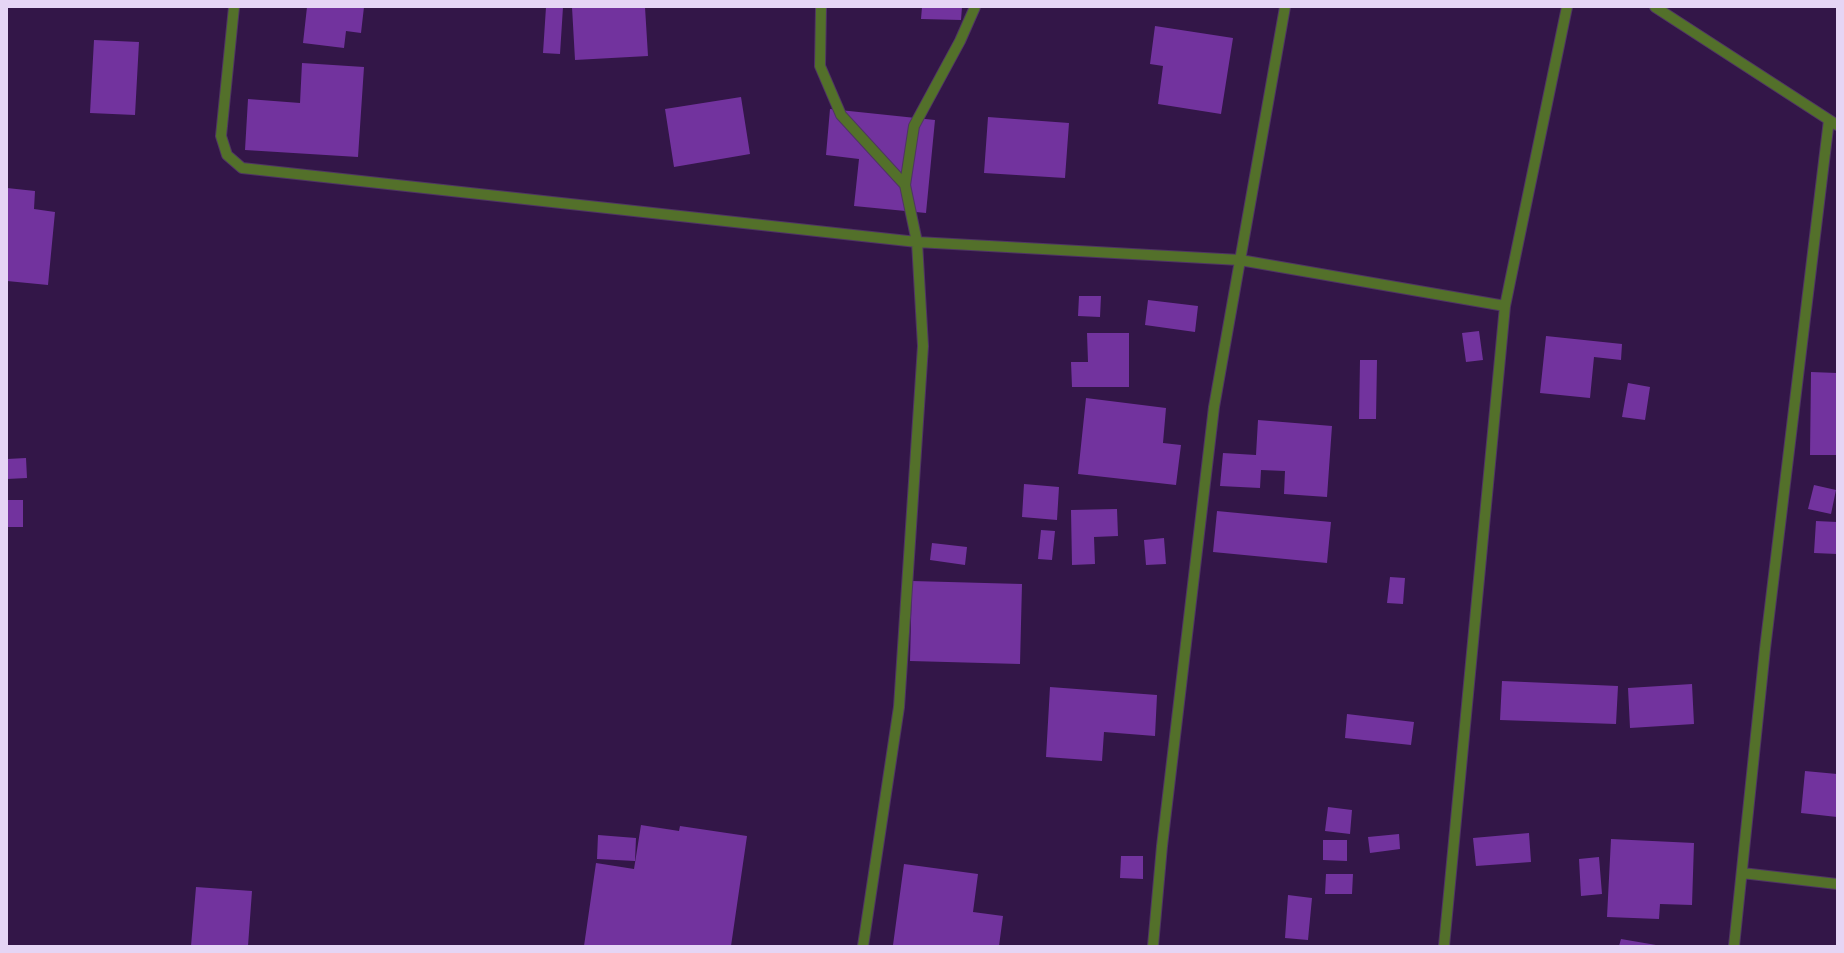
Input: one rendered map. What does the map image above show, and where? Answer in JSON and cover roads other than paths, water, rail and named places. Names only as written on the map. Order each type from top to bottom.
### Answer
[{"type":"street","points":[[234,7],[221,136],[226,155],[242,168],[917,242],[1240,260],[1505,306]]},
{"type":"street","points":[[821,7],[820,66],[841,115],[905,185]]},
{"type":"street","points":[[863,946],[899,699],[923,346],[917,242],[905,185],[914,126],[960,41],[975,7]]},
{"type":"street","points":[[1153,946],[1162,846],[1214,407],[1285,7]]},
{"type":"street","points":[[1444,946],[1505,306],[1567,7]]},
{"type":"street","points":[[1655,7],[1833,122],[1765,649],[1734,946]]},
{"type":"street","points":[[1742,872],[1837,884]]}]
